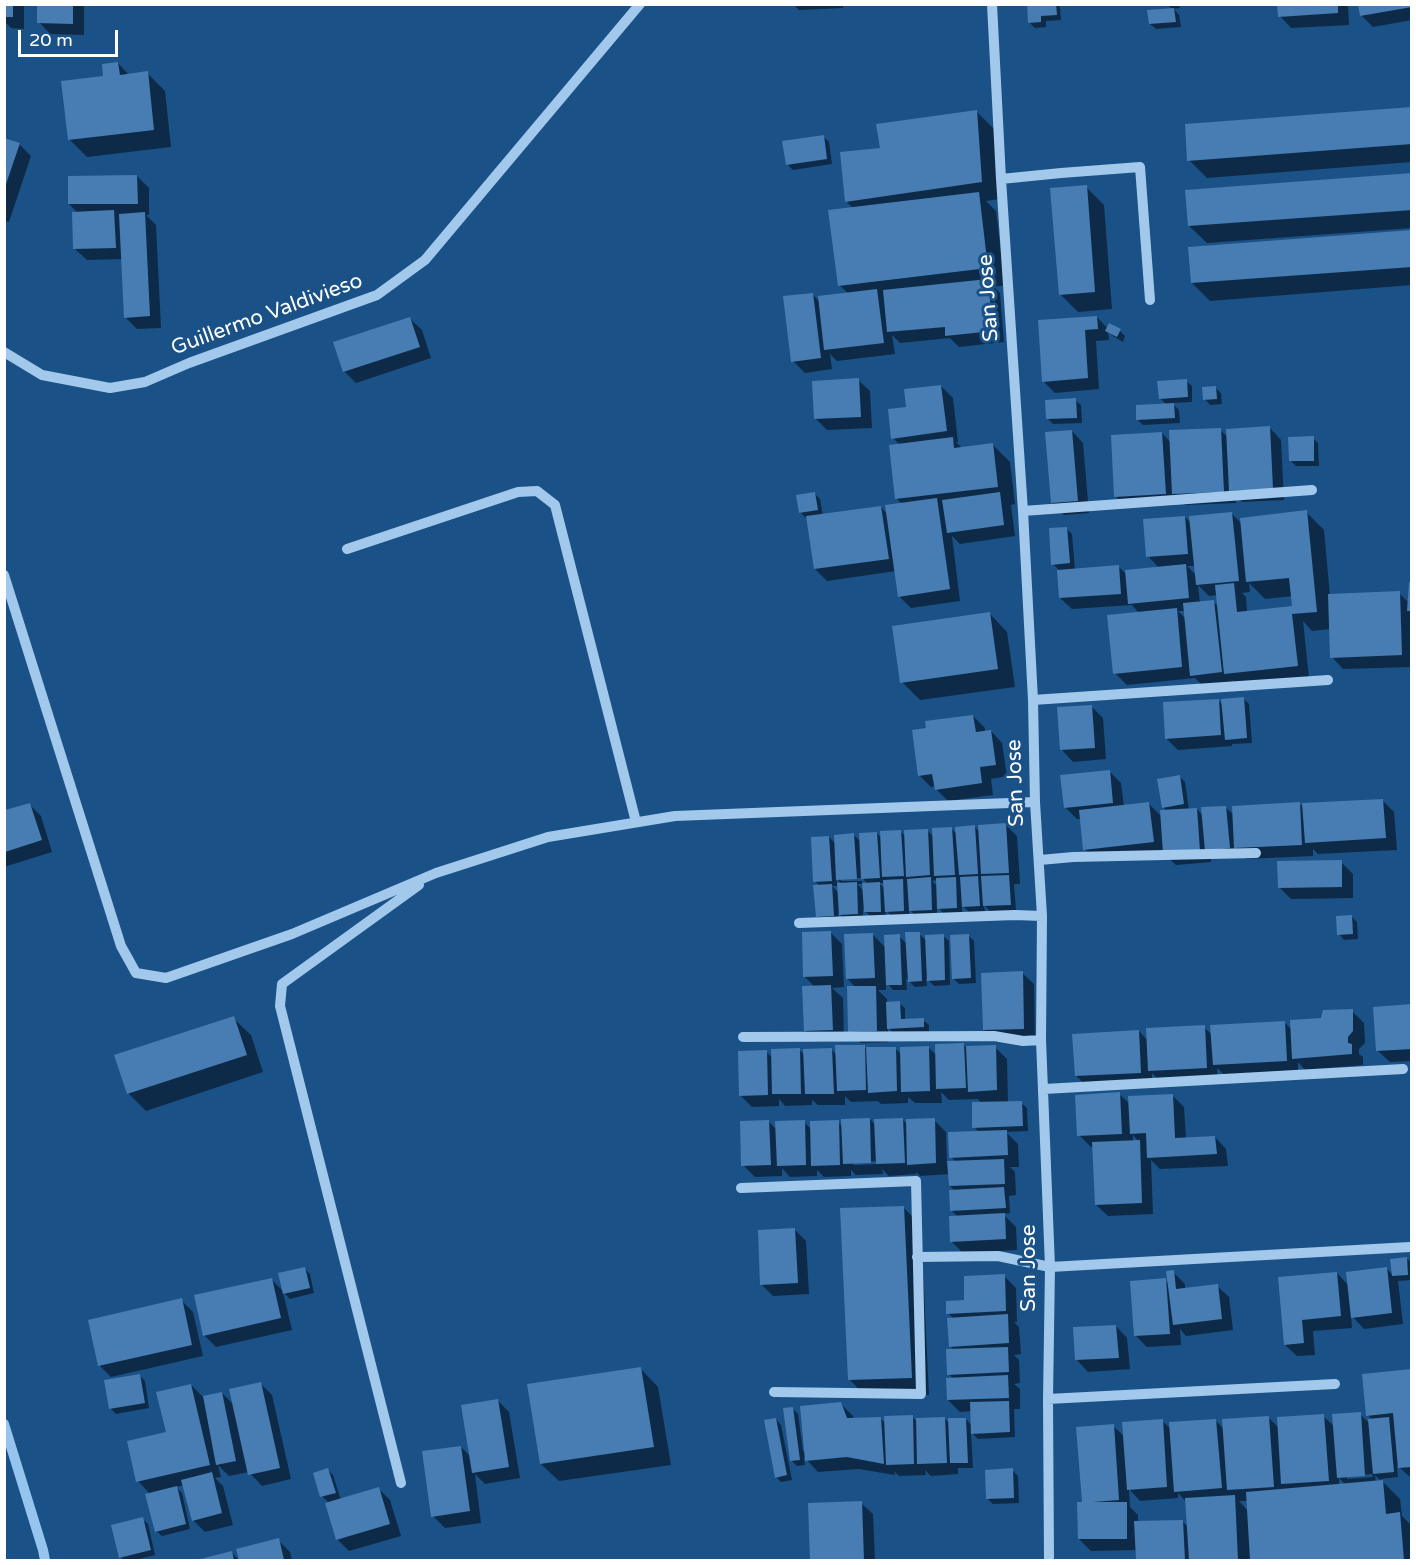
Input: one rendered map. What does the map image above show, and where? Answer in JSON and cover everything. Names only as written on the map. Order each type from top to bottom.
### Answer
[{"type":"street","name":"Guillermo Valdivieso","points":[[4,352],[42,375],[110,388],[119,387],[145,382],[189,363],[377,295],[425,260],[640,4]]},
{"type":"street","name":"San Jose","points":[[992,4],[1023,511],[1033,700],[1035,802],[1040,860],[1041,1040],[1050,1267],[1049,1560]]},
{"type":"street","points":[[1001,179],[1061,172],[1140,167],[1150,300]]},
{"type":"street","points":[[1023,511],[1312,490]]},
{"type":"street","points":[[347,549],[518,492],[537,491],[555,505],[636,822]]},
{"type":"street","points":[[4,575],[121,946],[136,973],[166,978],[292,934],[436,873],[548,837],[675,816],[1035,802]]},
{"type":"street","points":[[1033,700],[1328,680]]},
{"type":"street","points":[[1040,860],[1073,857],[1256,853]]},
{"type":"street","points":[[401,1483],[280,1006],[282,984],[436,873]]},
{"type":"street","points":[[799,923],[1042,916]]},
{"type":"street","points":[[744,1038],[994,1036],[1023,1041],[1041,1040]]},
{"type":"street","points":[[1044,1089],[1403,1069]]},
{"type":"street","points":[[741,1188],[915,1181],[921,1394],[774,1392]]},
{"type":"street","points":[[917,1257],[998,1256],[1050,1267],[1410,1247]]},
{"type":"street","points":[[1048,1399],[1335,1384]]},
{"type":"building","points":[[4,4],[13,4],[13,17],[4,17]]},
{"type":"building","points":[[37,4],[73,4],[73,24],[37,23]]},
{"type":"building","points":[[1027,4],[1056,4],[1057,15],[1041,16],[1041,22],[1028,23]]},
{"type":"building","points":[[1277,4],[1338,4],[1338,13],[1278,17]]},
{"type":"building","points":[[1358,4],[1412,4],[1412,7],[1360,16]]},
{"type":"building","points":[[1174,8],[1176,22],[1149,24],[1147,10]]},
{"type":"building","points":[[118,62],[120,75],[148,71],[154,130],[68,140],[61,81],[103,76],[102,64]]},
{"type":"building","points":[[1412,107],[1412,144],[1187,161],[1185,124]]},
{"type":"building","points":[[977,110],[982,182],[845,202],[840,152],[880,148],[876,124]]},
{"type":"building","points":[[824,135],[827,159],[786,165],[782,141]]},
{"type":"building","points":[[4,138],[20,143],[5,187],[4,187]]},
{"type":"building","points":[[1412,173],[1412,210],[1188,226],[1185,190]]},
{"type":"building","points":[[137,175],[138,204],[68,204],[68,176]]},
{"type":"building","points":[[1087,185],[1095,292],[1059,295],[1050,188]]},
{"type":"building","points":[[979,192],[988,268],[838,286],[828,210]]},
{"type":"building","points":[[114,210],[116,248],[73,249],[72,212]]},
{"type":"building","points":[[145,212],[150,316],[124,318],[119,214]]},
{"type":"building","points":[[1412,230],[1412,267],[1191,283],[1188,247]]},
{"type":"building","points":[[988,279],[993,331],[945,336],[945,327],[887,332],[883,290]]},
{"type":"building","points":[[877,289],[884,343],[824,350],[818,296]]},
{"type":"building","points":[[813,293],[821,358],[791,362],[783,296]]},
{"type":"building","points":[[1097,316],[1098,329],[1085,330],[1088,378],[1042,382],[1038,320]]},
{"type":"building","points":[[410,317],[420,347],[343,372],[333,342]]},
{"type":"building","points":[[1109,323],[1121,329],[1117,337],[1105,331]]},
{"type":"building","points":[[859,378],[861,417],[814,419],[812,381]]},
{"type":"building","points":[[1187,379],[1188,397],[1159,399],[1157,381]]},
{"type":"building","points":[[941,385],[947,431],[891,439],[888,409],[906,407],[904,389]]},
{"type":"building","points":[[1216,386],[1217,399],[1203,400],[1202,387]]},
{"type":"building","points":[[1076,398],[1077,418],[1046,419],[1045,400]]},
{"type":"building","points":[[1174,403],[1175,418],[1136,420],[1136,405]]},
{"type":"building","points":[[1270,426],[1273,489],[1229,491],[1226,429]]},
{"type":"building","points":[[1221,428],[1224,492],[1172,494],[1169,430]]},
{"type":"building","points":[[1072,430],[1078,501],[1051,503],[1045,432]]},
{"type":"building","points":[[1162,432],[1166,494],[1114,497],[1111,435]]},
{"type":"building","points":[[1314,436],[1314,461],[1289,461],[1288,437]]},
{"type":"building","points":[[953,437],[954,448],[993,443],[998,487],[895,499],[889,445]]},
{"type":"building","points":[[815,492],[818,510],[799,513],[796,495]]},
{"type":"building","points":[[1000,492],[1004,525],[947,533],[942,500]]},
{"type":"building","points":[[937,498],[950,589],[898,597],[885,505]]},
{"type":"building","points":[[881,506],[889,559],[814,569],[806,516]]},
{"type":"building","points":[[1307,510],[1317,612],[1292,614],[1298,666],[1224,674],[1215,585],[1234,583],[1237,612],[1292,606],[1289,578],[1246,582],[1240,518]]},
{"type":"building","points":[[1232,512],[1239,581],[1196,585],[1189,516]]},
{"type":"building","points":[[1185,516],[1188,554],[1146,557],[1143,519]]},
{"type":"building","points":[[1067,527],[1070,563],[1051,565],[1049,528]]},
{"type":"building","points":[[1186,564],[1189,598],[1128,604],[1125,570]]},
{"type":"building","points":[[1119,565],[1121,594],[1059,598],[1057,570]]},
{"type":"building","points":[[1409,582],[1412,582],[1412,611],[1407,611]]},
{"type":"building","points":[[1400,591],[1402,655],[1330,658],[1328,594]]},
{"type":"building","points":[[1214,600],[1222,672],[1190,676],[1183,603]]},
{"type":"building","points":[[1177,608],[1182,667],[1113,674],[1107,615]]},
{"type":"building","points":[[990,612],[998,669],[900,683],[892,626]]},
{"type":"building","points":[[1244,697],[1247,738],[1225,740],[1221,699]]},
{"type":"building","points":[[1219,699],[1221,735],[1165,739],[1163,702]]},
{"type":"building","points":[[1092,705],[1095,748],[1060,750],[1057,707]]},
{"type":"building","points":[[973,715],[976,732],[991,730],[996,765],[980,767],[982,783],[935,790],[932,774],[918,776],[912,730],[926,728],[925,721]]},
{"type":"building","points":[[1110,770],[1113,803],[1064,808],[1060,775]]},
{"type":"building","points":[[1180,775],[1184,804],[1162,808],[1157,779]]},
{"type":"building","points":[[1383,799],[1386,838],[1305,843],[1302,803]]},
{"type":"building","points":[[1149,802],[1154,842],[1083,850],[1079,810]]},
{"type":"building","points":[[1300,802],[1302,845],[1234,848],[1232,806]]},
{"type":"building","points":[[30,803],[42,840],[5,852],[5,810]]},
{"type":"building","points":[[1226,806],[1230,848],[1205,851],[1201,807]]},
{"type":"building","points":[[1197,808],[1200,851],[1163,854],[1160,810]]},
{"type":"building","points":[[1006,823],[1009,873],[981,874],[978,825]]},
{"type":"building","points":[[975,825],[978,874],[959,875],[955,827]]},
{"type":"building","points":[[952,827],[955,875],[934,876],[932,828]]},
{"type":"building","points":[[928,829],[930,875],[906,877],[904,830]]},
{"type":"building","points":[[901,830],[904,876],[882,877],[880,831]]},
{"type":"building","points":[[877,832],[880,878],[861,879],[859,833]]},
{"type":"building","points":[[854,833],[857,879],[836,880],[834,835]]},
{"type":"building","points":[[829,836],[832,881],[813,882],[811,837]]},
{"type":"building","points":[[1342,860],[1342,887],[1278,888],[1277,861]]},
{"type":"building","points":[[1009,875],[1011,905],[983,906],[981,876]]},
{"type":"building","points":[[978,876],[980,906],[962,907],[960,877]]},
{"type":"building","points":[[931,877],[932,910],[909,911],[907,879]]},
{"type":"building","points":[[956,877],[957,908],[937,909],[936,878]]},
{"type":"building","points":[[903,879],[904,911],[885,912],[883,880]]},
{"type":"building","points":[[857,882],[858,914],[839,915],[837,883]]},
{"type":"building","points":[[880,882],[881,912],[864,912],[862,883]]},
{"type":"building","points":[[832,884],[834,916],[816,917],[813,885]]},
{"type":"building","points":[[1352,915],[1353,934],[1337,935],[1336,916]]},
{"type":"building","points":[[831,931],[833,976],[803,977],[802,932]]},
{"type":"building","points":[[905,932],[920,932],[922,981],[908,982]]},
{"type":"building","points":[[873,933],[875,978],[846,979],[844,934]]},
{"type":"building","points":[[900,934],[902,985],[886,985],[884,935]]},
{"type":"building","points":[[944,934],[945,980],[927,981],[925,935]]},
{"type":"building","points":[[969,934],[971,978],[952,979],[950,935]]},
{"type":"building","points":[[1023,971],[1024,1029],[983,1030],[981,973]]},
{"type":"building","points":[[831,985],[833,1030],[804,1031],[802,986]]},
{"type":"building","points":[[847,986],[876,986],[877,1031],[848,1032]]},
{"type":"building","points":[[900,1001],[901,1019],[924,1018],[924,1027],[887,1029],[886,1002]]},
{"type":"building","points":[[1412,1004],[1412,1049],[1376,1051],[1373,1007]]},
{"type":"building","points":[[1353,1009],[1353,1031],[1348,1037],[1348,1043],[1352,1044],[1352,1054],[1292,1059],[1290,1020],[1321,1018],[1323,1010]]},
{"type":"building","points":[[234,1016],[247,1055],[127,1094],[114,1055]]},
{"type":"building","points":[[1285,1021],[1287,1061],[1213,1065],[1210,1025]]},
{"type":"building","points":[[1205,1025],[1207,1068],[1148,1071],[1146,1028]]},
{"type":"building","points":[[1139,1030],[1141,1073],[1075,1076],[1072,1034]]},
{"type":"building","points":[[964,1043],[966,1088],[936,1089],[935,1044]]},
{"type":"building","points":[[835,1045],[865,1045],[866,1090],[837,1091]]},
{"type":"building","points":[[996,1045],[997,1090],[968,1092],[966,1046]]},
{"type":"building","points":[[929,1046],[930,1091],[901,1092],[900,1047]]},
{"type":"building","points":[[866,1047],[896,1047],[897,1091],[868,1093]]},
{"type":"building","points":[[800,1048],[801,1094],[772,1094],[771,1049]]},
{"type":"building","points":[[832,1048],[834,1094],[805,1094],[803,1049]]},
{"type":"building","points":[[767,1050],[768,1095],[739,1096],[738,1051]]},
{"type":"building","points":[[1120,1092],[1122,1134],[1077,1136],[1075,1095]]},
{"type":"building","points":[[1173,1094],[1175,1138],[1215,1136],[1217,1154],[1147,1158],[1146,1133],[1130,1134],[1128,1096]]},
{"type":"building","points":[[1022,1101],[1023,1126],[972,1128],[972,1102]]},
{"type":"building","points":[[870,1118],[871,1163],[843,1164],[841,1119]]},
{"type":"building","points":[[903,1118],[905,1163],[876,1164],[874,1119]]},
{"type":"building","points":[[935,1118],[936,1163],[907,1165],[906,1119]]},
{"type":"building","points":[[769,1120],[771,1165],[741,1166],[740,1121]]},
{"type":"building","points":[[805,1120],[806,1165],[777,1166],[775,1121]]},
{"type":"building","points":[[839,1120],[840,1165],[811,1166],[810,1121]]},
{"type":"building","points":[[1007,1130],[1008,1155],[949,1158],[948,1132]]},
{"type":"building","points":[[1140,1140],[1142,1203],[1095,1205],[1092,1142]]},
{"type":"building","points":[[1004,1159],[1005,1184],[949,1186],[947,1161]]},
{"type":"building","points":[[1004,1187],[1006,1208],[950,1211],[949,1190]]},
{"type":"building","points":[[904,1206],[912,1378],[848,1380],[840,1208]]},
{"type":"building","points":[[1005,1213],[1006,1239],[950,1242],[949,1216]]},
{"type":"building","points":[[795,1228],[798,1283],[760,1285],[758,1230]]},
{"type":"building","points":[[1407,1257],[1408,1275],[1392,1276],[1390,1259]]},
{"type":"building","points":[[305,1267],[310,1288],[283,1294],[278,1273]]},
{"type":"building","points":[[1387,1267],[1392,1313],[1351,1318],[1346,1272]]},
{"type":"building","points":[[1174,1270],[1176,1289],[1218,1284],[1222,1319],[1173,1325],[1166,1271]]},
{"type":"building","points":[[1337,1272],[1341,1316],[1302,1320],[1304,1343],[1284,1345],[1278,1277]]},
{"type":"building","points":[[1005,1274],[1006,1311],[946,1314],[946,1301],[964,1300],[964,1276]]},
{"type":"building","points":[[272,1278],[281,1318],[203,1336],[194,1295]]},
{"type":"building","points":[[1166,1278],[1170,1334],[1134,1336],[1130,1281]]},
{"type":"building","points":[[182,1298],[192,1345],[98,1366],[88,1320]]},
{"type":"building","points":[[1008,1314],[1009,1343],[949,1347],[947,1318]]},
{"type":"building","points":[[1116,1325],[1119,1358],[1075,1360],[1073,1327]]},
{"type":"building","points":[[1008,1347],[1009,1372],[947,1375],[946,1349]]},
{"type":"building","points":[[641,1367],[654,1447],[540,1464],[527,1384]]},
{"type":"building","points":[[1412,1369],[1412,1467],[1398,1468],[1393,1413],[1366,1416],[1362,1374]]},
{"type":"building","points":[[140,1374],[145,1403],[109,1409],[104,1380]]},
{"type":"building","points":[[1008,1375],[1009,1398],[947,1400],[946,1378]]},
{"type":"building","points":[[261,1382],[280,1468],[248,1475],[229,1389]]},
{"type":"building","points":[[191,1384],[210,1465],[136,1482],[127,1441],[166,1432],[156,1392]]},
{"type":"building","points":[[222,1392],[236,1461],[216,1465],[203,1396]]},
{"type":"building","points":[[498,1399],[509,1467],[472,1473],[461,1405]]},
{"type":"building","points":[[1009,1401],[1010,1432],[971,1434],[970,1402]]},
{"type":"building","points":[[841,1402],[847,1418],[881,1417],[884,1464],[847,1457],[805,1461],[800,1406]]},
{"type":"building","points":[[793,1407],[800,1460],[790,1461],[783,1408]]},
{"type":"building","points":[[1361,1412],[1365,1476],[1337,1478],[1332,1414]]},
{"type":"building","points":[[1324,1414],[1329,1481],[1281,1484],[1277,1417]]},
{"type":"building","points":[[913,1415],[914,1464],[886,1465],[884,1416]]},
{"type":"building","points":[[1269,1416],[1274,1487],[1227,1490],[1222,1419]]},
{"type":"building","points":[[945,1417],[947,1463],[917,1464],[916,1418]]},
{"type":"building","points":[[1389,1417],[1394,1472],[1373,1474],[1368,1419]]},
{"type":"building","points":[[776,1418],[787,1475],[775,1478],[764,1420]]},
{"type":"building","points":[[948,1418],[966,1418],[968,1463],[950,1463]]},
{"type":"building","points":[[1163,1419],[1167,1487],[1127,1490],[1122,1422]]},
{"type":"building","points":[[1216,1419],[1222,1488],[1174,1492],[1169,1422]]},
{"type":"building","points":[[1114,1424],[1119,1500],[1093,1502],[1127,1502],[1127,1539],[1078,1539],[1077,1502],[1082,1502],[1076,1427]]},
{"type":"building","points":[[461,1446],[470,1511],[431,1517],[422,1451]]},
{"type":"building","points":[[328,1468],[336,1493],[320,1497],[313,1473]]},
{"type":"building","points":[[1013,1468],[1014,1498],[986,1499],[985,1470]]},
{"type":"building","points":[[212,1472],[222,1513],[192,1521],[181,1480]]},
{"type":"building","points":[[1383,1480],[1386,1514],[1400,1512],[1404,1560],[1250,1560],[1246,1492]]},
{"type":"building","points":[[177,1486],[186,1524],[155,1532],[145,1494]]},
{"type":"building","points":[[379,1487],[390,1524],[336,1540],[325,1503]]},
{"type":"building","points":[[1235,1495],[1238,1560],[1189,1560],[1185,1498]]},
{"type":"building","points":[[862,1501],[864,1560],[810,1560],[808,1503]]},
{"type":"building","points":[[143,1517],[151,1550],[119,1558],[111,1525]]},
{"type":"building","points":[[1183,1520],[1185,1560],[1136,1560],[1134,1521]]},
{"type":"building","points":[[279,1538],[284,1560],[239,1560],[236,1549]]},
{"type":"building","points":[[232,1551],[234,1560],[196,1560]]},
{"type":"waterway","points":[[4,1424],[45,1560]]}]
